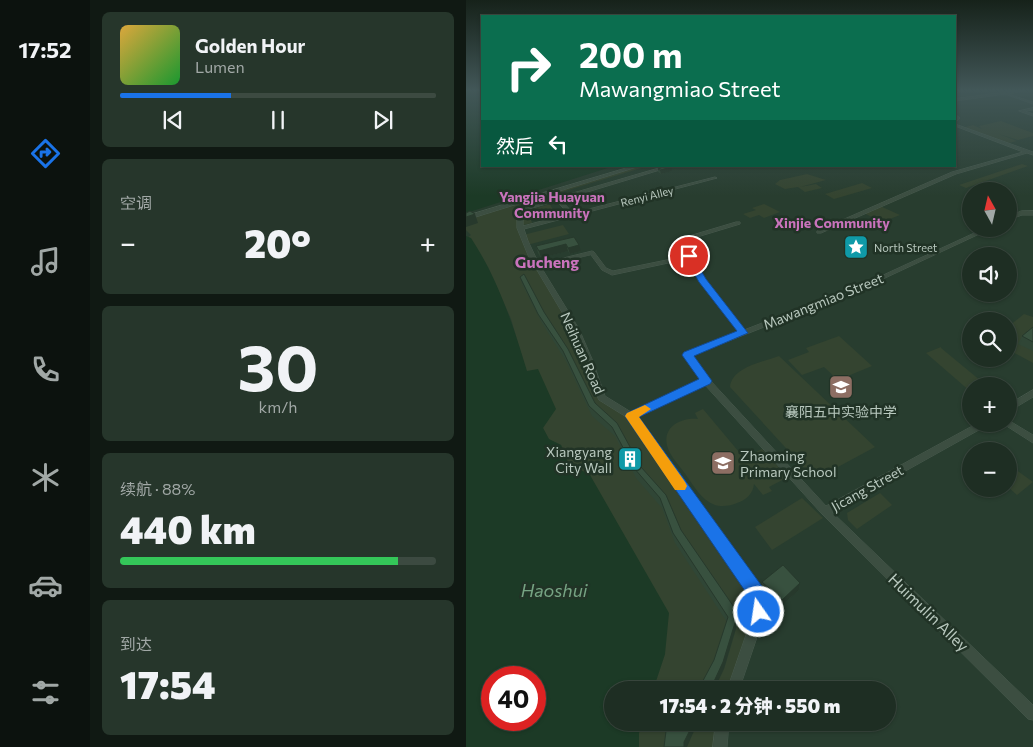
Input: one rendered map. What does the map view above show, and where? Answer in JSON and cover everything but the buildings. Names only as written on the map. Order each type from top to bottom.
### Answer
[{"type":"street","points":[[961,126],[1033,154]]},
{"type":"street","points":[[818,232],[954,173],[1026,152]]},
{"type":"street","points":[[466,218],[635,167]]},
{"type":"street","points":[[520,228],[520,215],[528,208],[667,167]]},
{"type":"street","name":"Renyi Alley","points":[[520,228],[715,178]]},
{"type":"street","points":[[557,198],[572,215]]},
{"type":"street","points":[[1017,215],[1033,212]]},
{"type":"street","points":[[738,223],[680,240],[702,280],[743,333]]},
{"type":"street","name":"Neihuan Road","points":[[520,228],[539,266],[572,322],[597,378],[602,398],[631,416],[763,602],[735,681]]},
{"type":"street","name":"Mawangmiao Street","points":[[706,381],[688,355],[899,271],[968,238]]},
{"type":"street","points":[[539,266],[592,253],[604,269],[612,273],[689,256]]},
{"type":"street","points":[[631,416],[706,381]]},
{"type":"street","name":"Jicang Street","points":[[706,381],[825,510],[968,432]]},
{"type":"street","points":[[1017,403],[1033,393]]},
{"type":"street","points":[[1017,429],[1033,440]]},
{"type":"street","name":"Huimulin Alley","points":[[825,510],[1033,714]]},
{"type":"street","points":[[720,747],[722,731]]},
{"type":"shaded area","points":[[975,126],[982,129],[979,126],[1014,126],[1033,133],[1033,136],[1018,140],[999,134],[1017,141],[1005,144],[962,128]]},
{"type":"shaded area","points":[[1022,164],[1028,166],[983,182],[968,182]]},
{"type":"shaded area","points":[[635,167],[645,167],[522,204],[524,206],[562,194],[564,196],[528,208],[520,215],[523,235],[563,225],[569,234],[527,245],[572,322],[602,398],[631,416],[763,602],[736,681],[656,681],[665,654],[590,475],[568,463],[561,445],[549,440],[543,428],[511,319],[488,267],[468,237],[471,235],[466,230],[466,216]]},
{"type":"shaded area","points":[[807,174],[826,180],[800,187],[816,184],[822,188],[805,192],[798,187],[785,189],[775,184],[780,180]]},
{"type":"shaded area","points":[[862,183],[872,188],[834,199],[825,194]]},
{"type":"shaded area","points":[[550,204],[553,210],[530,217],[532,223],[523,225],[523,216],[529,210]]},
{"type":"shaded area","points":[[764,204],[780,212],[764,218],[759,215],[750,218],[743,214],[756,210],[752,208]]},
{"type":"shaded area","points":[[880,206],[900,215],[882,222],[864,213]]},
{"type":"shaded area","points":[[1024,314],[1033,317],[1033,363],[1017,354],[1017,320]]},
{"type":"shaded area","points":[[839,336],[872,366],[838,380],[824,367],[802,375],[788,360],[809,352],[806,348]]},
{"type":"shaded area","points":[[941,347],[962,367],[976,377],[962,377],[962,384],[926,353]]},
{"type":"shaded area","points":[[779,356],[875,447],[823,475],[807,471],[730,387],[732,380],[742,370]]},
{"type":"shaded area","points":[[703,409],[744,458],[762,449],[788,477],[769,487],[772,491],[763,495],[754,484],[748,496],[732,505],[717,506],[706,500],[670,453],[666,438],[668,432],[677,423],[684,420],[698,419],[695,413]]},
{"type":"shaded area","points":[[1017,470],[1033,482],[1017,495]]},
{"type":"shaded area","points":[[880,493],[892,505],[857,529],[848,520],[847,513]]},
{"type":"shaded area","points":[[802,498],[823,518],[772,550],[755,527]]},
{"type":"shaded area","points":[[640,731],[722,731],[720,747],[639,747]]},
{"type":"water","points":[[466,126],[481,126],[481,167],[611,167],[466,213]]},
{"type":"water","name":"Haoshui","points":[[466,236],[471,238],[481,254],[497,286],[527,371],[538,369],[556,409],[543,428],[549,439],[561,445],[568,463],[590,475],[669,613],[665,654],[656,681],[604,681],[604,731],[640,731],[639,747],[466,747]]},
{"type":"slow traffic","points":[[645,409],[631,416],[680,486]]},
{"type":"place","name":"North Street","points":[[856,247]]},
{"type":"place","name":"襄阳五中实验中学","points":[[841,387]]},
{"type":"place","name":"Xiangyang City Wall","points":[[630,459]]},
{"type":"place","name":"Zhaoming Primary School","points":[[723,463]]},
{"type":"district","name":"Yangjia Huayuan Community","points":[[552,204]]},
{"type":"district","name":"Xinjie Community","points":[[832,222]]},
{"type":"district","name":"Gucheng","points":[[547,261]]},
{"type":"route","points":[[689,256],[702,280],[743,333],[688,355],[706,381],[631,416],[763,602],[759,612]]}]
